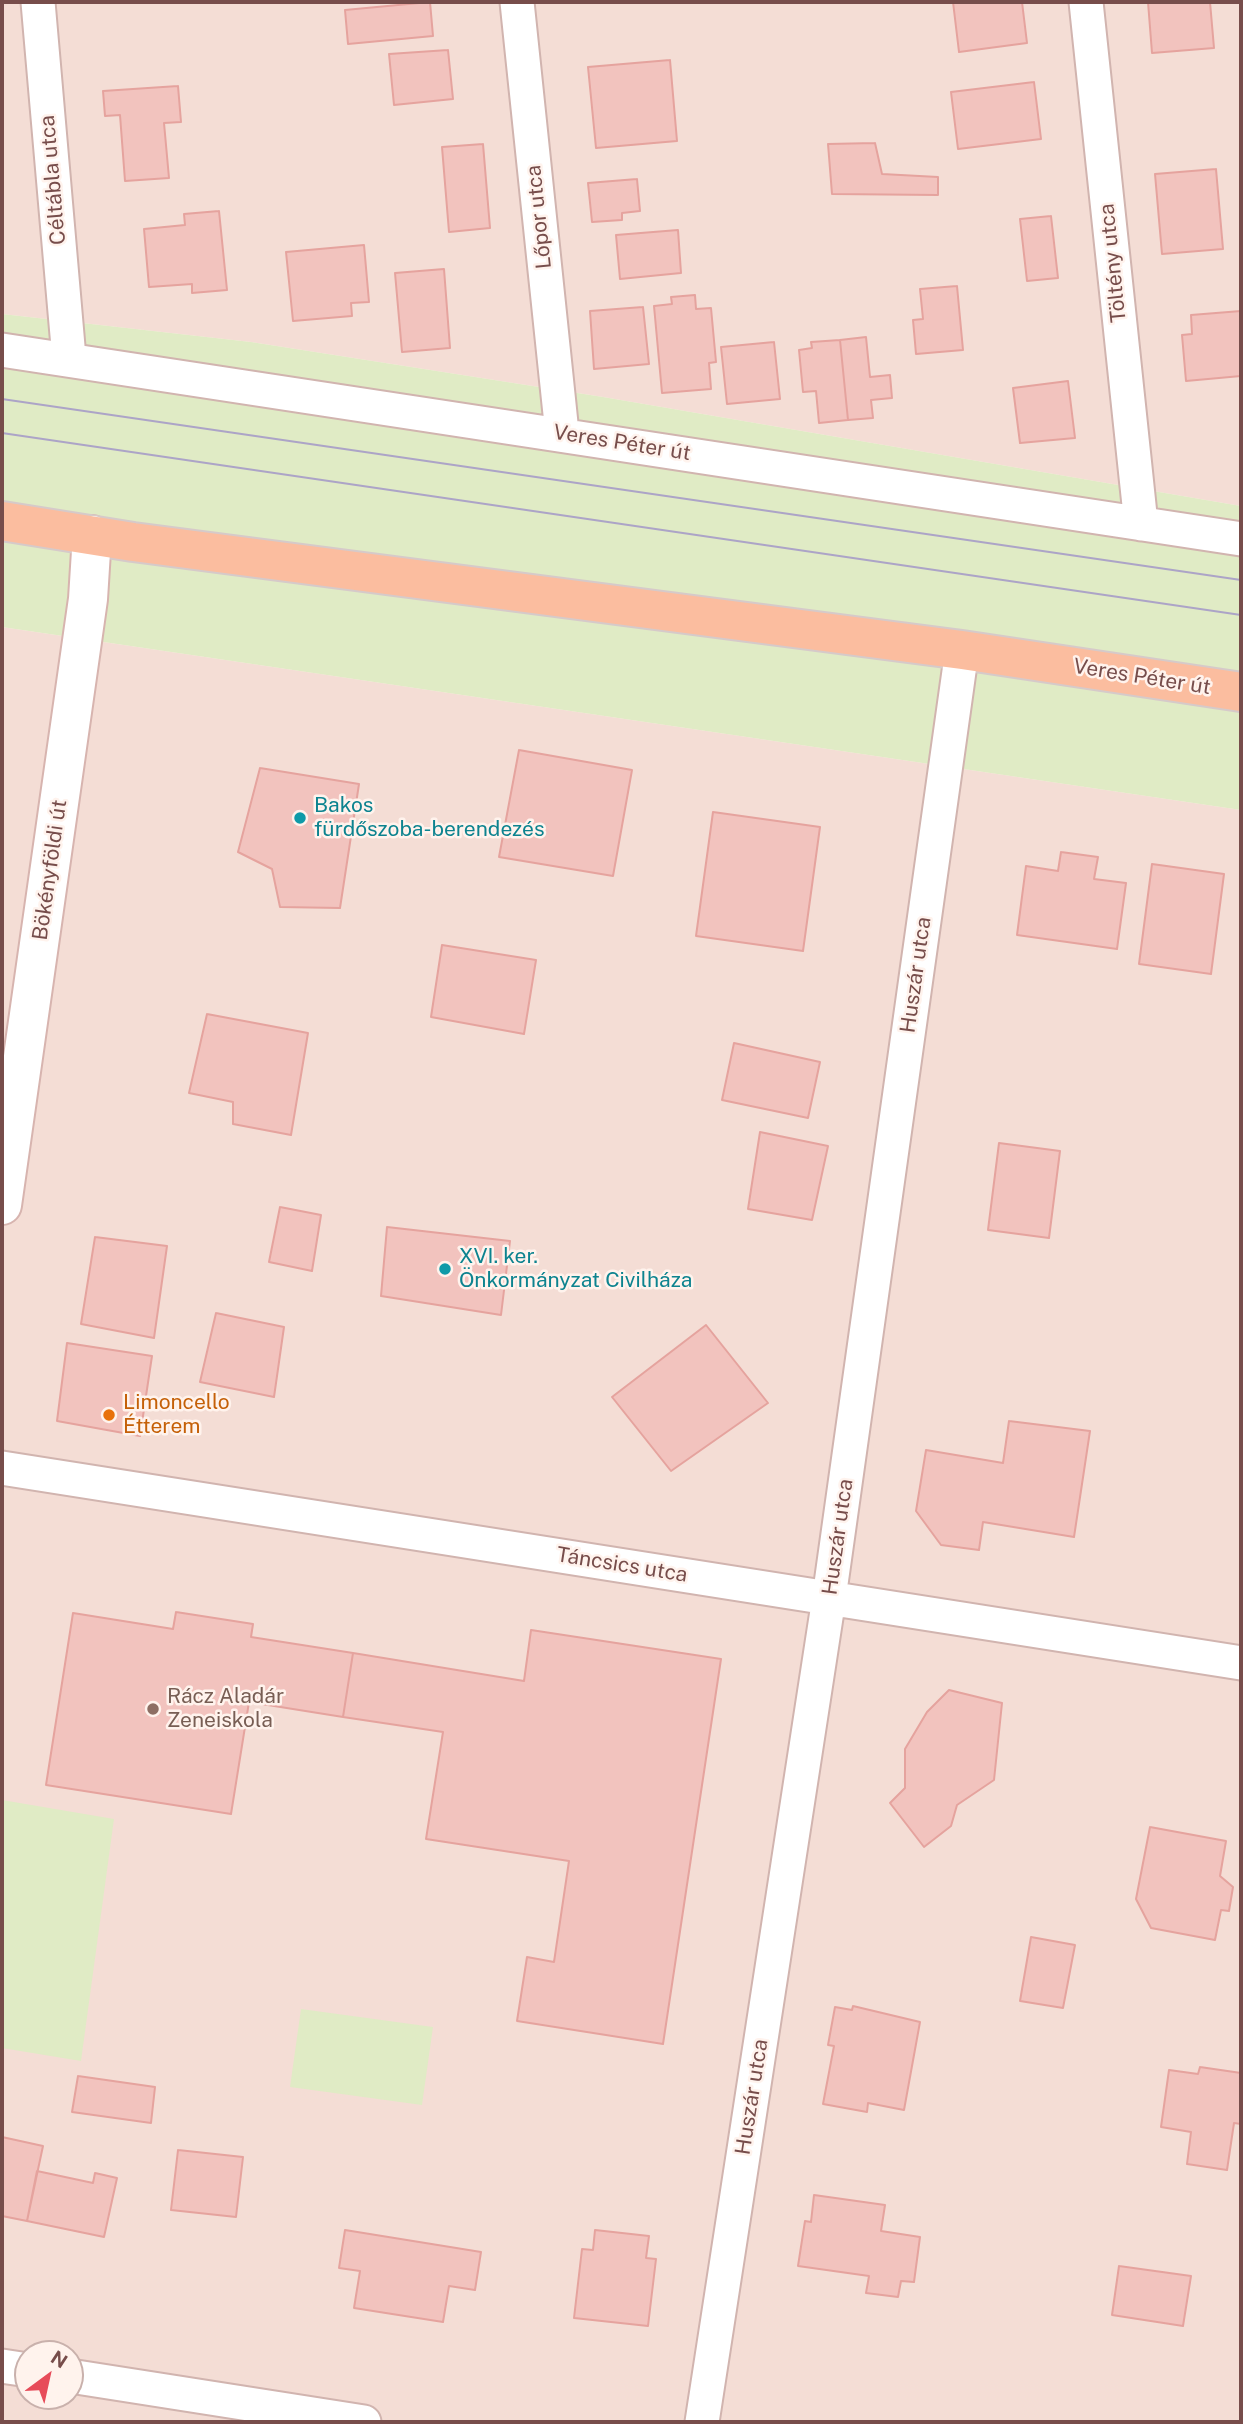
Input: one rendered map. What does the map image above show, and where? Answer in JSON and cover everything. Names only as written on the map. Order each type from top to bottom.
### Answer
[{"type":"main road","name":"Veres Péter út","points":[[2,521],[92,536],[962,650],[1241,692]]},
{"type":"street","name":"Céltábla utca","points":[[37,2],[69,358]]},
{"type":"street","name":"Lőpor utca","points":[[517,2],[562,433]]},
{"type":"street","name":"Töltény utca","points":[[1086,2],[1141,524]]},
{"type":"street","name":"Veres Péter út","points":[[2,350],[562,433],[1241,539]]},
{"type":"street","name":"Bökényföldi út","points":[[2,1205],[88,599],[92,536]]},
{"type":"street","name":"Huszár utca","points":[[702,2422],[829,1598],[962,650]]},
{"type":"street","name":"Táncsics utca","points":[[2,1468],[1241,1663]]},
{"type":"street","points":[[84,2378],[365,2422]]},
{"type":"shaded area","points":[[2,2],[1241,2],[1241,506],[603,397],[251,342],[2,314]]},
{"type":"shaded area","points":[[2,627],[1241,810],[1241,2422],[2,2422]]},
{"type":"green space","points":[[2,314],[251,342],[603,397],[1241,506],[1241,810],[2,627]]},
{"type":"green space","points":[[2,1800],[114,1819],[81,2061],[2,2048]]},
{"type":"green space","points":[[301,2009],[433,2027],[422,2105],[290,2087]]},
{"type":"building","points":[[430,2],[433,36],[348,44],[345,10]]},
{"type":"building","points":[[953,2],[1022,2],[1027,43],[959,52]]},
{"type":"building","points":[[1148,2],[1210,2],[1214,48],[1152,53]]},
{"type":"building","points":[[448,50],[453,99],[394,105],[389,54]]},
{"type":"building","points":[[670,60],[677,141],[596,148],[588,67]]},
{"type":"building","points":[[1034,82],[1041,139],[958,149],[951,92]]},
{"type":"building","points":[[178,86],[181,122],[164,123],[169,178],[125,181],[120,115],[105,116],[103,91]]},
{"type":"building","points":[[875,143],[882,174],[938,177],[938,195],[832,194],[828,144]]},
{"type":"building","points":[[483,144],[490,228],[449,232],[442,147]]},
{"type":"building","points":[[1216,169],[1223,249],[1162,254],[1155,174]]},
{"type":"building","points":[[637,179],[640,211],[622,213],[622,220],[592,222],[588,183]]},
{"type":"building","points":[[219,211],[227,290],[192,293],[192,284],[149,287],[144,229],[185,225],[184,214]]},
{"type":"building","points":[[1051,216],[1058,278],[1027,281],[1020,219]]},
{"type":"building","points":[[678,230],[681,273],[620,279],[616,235]]},
{"type":"building","points":[[364,245],[369,302],[351,303],[352,316],[293,321],[286,252]]},
{"type":"building","points":[[444,269],[450,348],[402,352],[395,273]]},
{"type":"building","points":[[957,286],[963,350],[916,354],[913,320],[923,319],[920,289]]},
{"type":"building","points":[[695,295],[696,309],[711,308],[716,362],[709,363],[711,389],[662,393],[654,306],[672,304],[671,297]]},
{"type":"building","points":[[643,307],[649,364],[594,369],[590,311]]},
{"type":"building","points":[[1241,311],[1241,376],[1186,381],[1182,335],[1192,334],[1191,315]]},
{"type":"building","points":[[866,337],[870,377],[890,375],[892,398],[871,400],[873,418],[848,420],[840,340]]},
{"type":"building","points":[[840,340],[848,420],[819,423],[816,391],[803,392],[799,350],[812,348],[811,342]]},
{"type":"building","points":[[774,342],[780,399],[727,404],[721,347]]},
{"type":"building","points":[[1068,381],[1075,438],[1020,443],[1013,388]]},
{"type":"building","points":[[519,750],[632,770],[613,876],[499,857]]},
{"type":"building","name":"Bakos fürdőszoba-berendezés","points":[[260,768],[359,784],[340,908],[280,907],[272,869],[238,852]]},
{"type":"building","points":[[713,812],[820,827],[803,951],[696,936]]},
{"type":"building","points":[[1061,852],[1098,857],[1094,879],[1126,883],[1117,949],[1017,935],[1026,866],[1058,871]]},
{"type":"building","points":[[1152,864],[1224,874],[1211,974],[1139,964]]},
{"type":"building","points":[[442,945],[536,960],[524,1034],[431,1017]]},
{"type":"building","points":[[207,1014],[308,1033],[291,1135],[233,1124],[233,1102],[189,1093]]},
{"type":"building","points":[[734,1043],[820,1062],[808,1118],[722,1100]]},
{"type":"building","points":[[760,1132],[828,1146],[812,1220],[748,1209]]},
{"type":"building","points":[[999,1143],[1060,1151],[1049,1238],[988,1230]]},
{"type":"building","points":[[280,1207],[321,1215],[312,1271],[269,1262]]},
{"type":"building","name":"XVI. ker. Önkormányzat Civilháza","points":[[387,1227],[510,1241],[501,1315],[381,1296]]},
{"type":"building","points":[[95,1237],[167,1246],[154,1338],[81,1324]]},
{"type":"building","points":[[216,1313],[284,1327],[274,1397],[200,1382]]},
{"type":"building","points":[[706,1325],[768,1403],[671,1471],[612,1397]]},
{"type":"building","points":[[67,1343],[152,1356],[140,1436],[57,1421]]},
{"type":"building","points":[[1009,1421],[1090,1431],[1074,1537],[983,1522],[979,1550],[941,1545],[916,1511],[926,1450],[1003,1463]]},
{"type":"building","name":"Rácz Aladár Zeneiskola","points":[[176,1612],[253,1624],[251,1637],[353,1653],[343,1717],[249,1702],[231,1814],[46,1785],[73,1613],[173,1629]]},
{"type":"building","points":[[531,1630],[721,1659],[663,2044],[517,2021],[527,1957],[554,1962],[569,1861],[426,1839],[443,1732],[343,1717],[353,1653],[524,1681]]},
{"type":"building","points":[[949,1690],[1002,1703],[994,1780],[957,1805],[951,1826],[924,1847],[890,1803],[905,1788],[905,1749],[927,1712]]},
{"type":"building","points":[[1150,1827],[1226,1841],[1220,1876],[1233,1887],[1229,1911],[1221,1910],[1215,1940],[1151,1928],[1136,1899]]},
{"type":"building","points":[[1031,1937],[1075,1945],[1063,2008],[1020,2001]]},
{"type":"building","points":[[853,2006],[920,2022],[904,2110],[868,2103],[867,2112],[823,2104],[834,2046],[828,2045],[835,2007],[852,2010]]},
{"type":"building","points":[[1200,2067],[1241,2073],[1241,2124],[1234,2123],[1227,2170],[1187,2164],[1191,2132],[1161,2127],[1169,2070],[1198,2074]]},
{"type":"building","points":[[78,2076],[155,2087],[151,2123],[72,2112]]},
{"type":"building","points":[[2,2137],[43,2146],[27,2221],[2,2216]]},
{"type":"building","points":[[178,2150],[243,2157],[236,2217],[171,2210]]},
{"type":"building","points":[[37,2171],[93,2183],[95,2173],[117,2178],[104,2237],[27,2221]]},
{"type":"building","points":[[814,2195],[885,2205],[881,2231],[920,2237],[914,2282],[901,2281],[898,2297],[866,2293],[869,2276],[798,2266],[805,2221],[811,2222]]},
{"type":"building","points":[[345,2230],[481,2252],[475,2290],[449,2286],[443,2322],[354,2308],[360,2271],[339,2268]]},
{"type":"building","points":[[595,2230],[649,2236],[646,2258],[656,2259],[648,2326],[574,2318],[582,2249],[593,2250]]},
{"type":"building","points":[[1119,2266],[1191,2276],[1183,2326],[1112,2315]]},
{"type":"tram line","points":[[2,399],[1241,580]]},
{"type":"tram line","points":[[2,433],[1241,615]]},
{"type":"place","name":"Bakos fürdőszoba-berendezés","points":[[300,818]]},
{"type":"place","name":"XVI. ker. Önkormányzat Civilháza","points":[[445,1269]]},
{"type":"place","name":"Limoncello Étterem","points":[[109,1415]]},
{"type":"place","name":"Rácz Aladár Zeneiskola","points":[[153,1709]]}]
